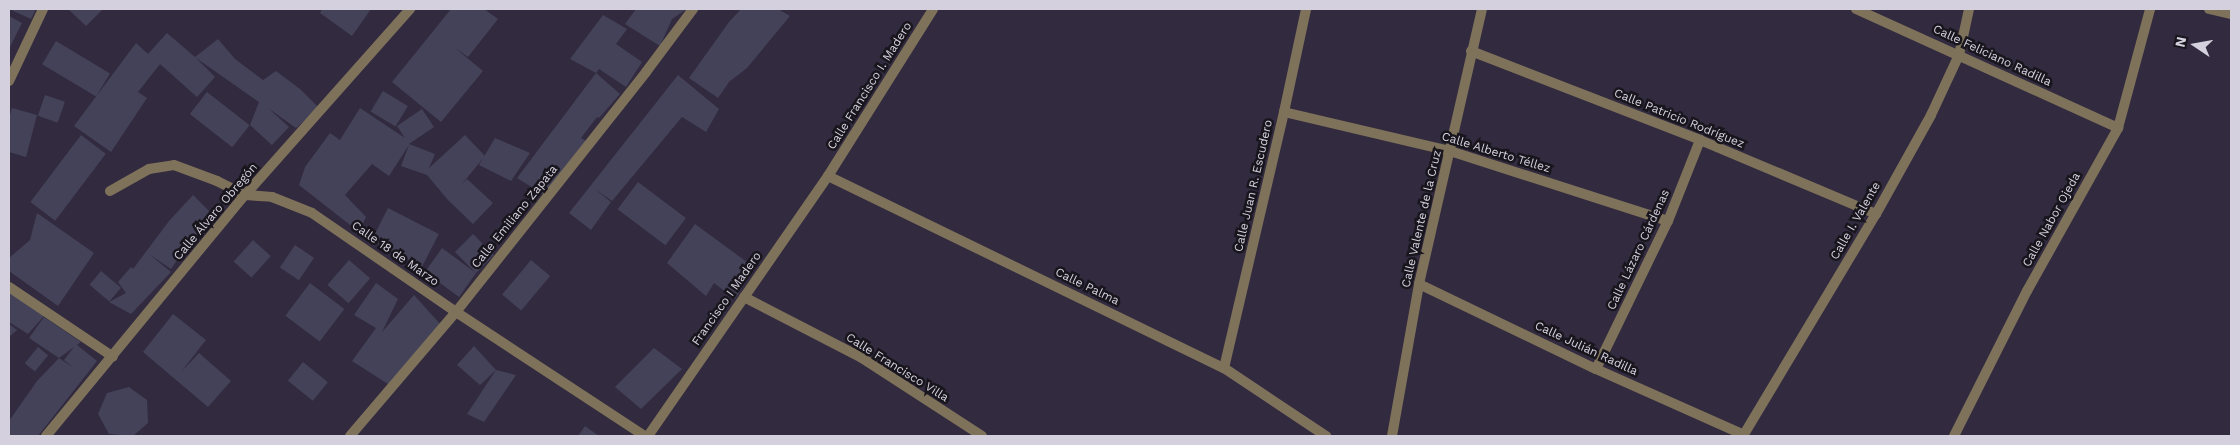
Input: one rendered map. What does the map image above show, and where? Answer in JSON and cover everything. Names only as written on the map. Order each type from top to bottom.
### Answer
[{"type":"street","points":[[9,81],[43,9]]},
{"type":"street","name":"Calle Álvaro Obregón","points":[[46,436],[245,195],[410,9]]},
{"type":"street","name":"Calle Emiliano Zapata","points":[[350,436],[456,312],[646,72],[693,9]]},
{"type":"street","name":"Calle Francisco I. Madero","points":[[828,176],[933,9]]},
{"type":"street","name":"Calle Juan R. Escudero","points":[[1224,368],[1306,9]]},
{"type":"street","name":"Calle Valente de la Cruz","points":[[1392,436],[1419,284],[1482,9]]},
{"type":"street","name":"Calle Feliciano Radilla","points":[[1856,9],[2118,128]]},
{"type":"street","name":"Calle I. Valente","points":[[1744,436],[1876,214],[1931,115],[1959,55],[1970,9]]},
{"type":"street","name":"Calle Nabor Ojeda","points":[[1954,436],[2027,291],[2118,128],[2150,9]]},
{"type":"street","points":[[2209,9],[2231,14]]},
{"type":"street","name":"Calle Patricio Rodríguez","points":[[1471,52],[1700,140],[1876,214]]},
{"type":"street","name":"Calle Alberto Téllez","points":[[1284,112],[1450,151],[1668,221]]},
{"type":"street","name":"Calle Lázaro Cárdenas","points":[[1596,368],[1668,221],[1700,140]]},
{"type":"street","name":"Calle 18 de Marzo","points":[[110,191],[149,169],[174,165],[217,181],[245,195],[272,197],[312,213],[456,312],[646,436]]},
{"type":"street","name":"Francisco I Madero","points":[[646,436],[828,176]]},
{"type":"street","name":"Calle Palma","points":[[828,176],[1224,368],[1326,436]]},
{"type":"street","name":"Calle Julián Radilla","points":[[1419,284],[1744,436]]},
{"type":"street","points":[[9,287],[113,357]]},
{"type":"street","name":"Calle Francisco Villa","points":[[744,297],[862,358],[982,436]]},
{"type":"building","points":[[9,9],[36,9],[31,19]]},
{"type":"building","points":[[68,9],[103,9],[86,26]]},
{"type":"building","points":[[322,9],[371,9],[352,36],[320,13]]},
{"type":"building","points":[[451,9],[484,9],[498,19],[468,57],[454,47],[483,71],[441,122],[392,82]]},
{"type":"building","points":[[636,9],[687,9],[672,19],[660,46],[625,24]]},
{"type":"building","points":[[741,9],[778,9],[790,16],[747,68],[729,82],[718,98],[689,78],[729,22]]},
{"type":"building","points":[[603,15],[627,29],[616,44],[642,62],[626,87],[599,69],[596,73],[570,59]]},
{"type":"building","points":[[9,16],[22,23],[9,49]]},
{"type":"building","points":[[167,33],[195,57],[218,39],[235,59],[263,80],[276,71],[300,89],[319,108],[296,128],[268,108],[289,127],[272,145],[250,125],[259,102],[196,58],[215,77],[197,97],[160,64],[138,92],[147,98],[111,152],[74,126],[136,43],[148,54]]},
{"type":"building","points":[[56,41],[110,73],[96,97],[42,64]]},
{"type":"building","points":[[596,73],[620,94],[599,118],[597,117],[581,138],[586,141],[544,195],[517,178]]},
{"type":"building","points":[[678,75],[719,109],[706,132],[682,117],[612,201],[595,189],[611,202],[591,230],[569,213]]},
{"type":"building","points":[[383,91],[408,106],[395,127],[371,112]]},
{"type":"building","points":[[207,92],[250,125],[232,147],[190,114]]},
{"type":"building","points":[[45,95],[65,102],[58,123],[38,116]]},
{"type":"building","points":[[12,108],[37,115],[26,157],[9,152],[9,118]]},
{"type":"building","points":[[360,108],[405,138],[397,126],[422,109],[434,127],[409,144],[435,154],[429,168],[465,135],[485,156],[462,184],[467,179],[493,203],[473,224],[448,200],[427,175],[401,166],[409,145],[389,176],[372,164],[345,195],[366,217],[359,232],[299,185],[305,167],[330,133],[340,140]]},
{"type":"building","points":[[81,135],[106,154],[55,221],[30,202]]},
{"type":"building","points":[[495,138],[530,153],[511,181],[479,165]]},
{"type":"building","points":[[638,182],[686,218],[665,245],[618,209]]},
{"type":"building","points":[[193,195],[214,216],[190,241],[171,269],[149,254],[171,272],[131,314],[109,302],[126,293],[118,282],[131,267],[133,269],[169,221]]},
{"type":"building","points":[[388,208],[439,234],[422,267],[371,241]]},
{"type":"building","points":[[37,213],[94,253],[58,306],[9,271],[9,258],[30,240]]},
{"type":"building","points":[[695,224],[755,268],[735,299],[714,283],[706,296],[667,263]]},
{"type":"building","points":[[473,234],[494,255],[476,273],[455,252]]},
{"type":"building","points":[[253,240],[271,256],[251,278],[234,262]]},
{"type":"building","points":[[295,245],[314,258],[299,280],[280,267]]},
{"type":"building","points":[[442,248],[476,273],[459,297],[425,272]]},
{"type":"building","points":[[349,260],[370,278],[348,303],[327,285]]},
{"type":"building","points":[[531,260],[550,276],[521,311],[502,294]]},
{"type":"building","points":[[101,271],[121,288],[109,302],[89,285]]},
{"type":"building","points":[[310,283],[344,309],[320,342],[285,316]]},
{"type":"building","points":[[376,283],[398,299],[382,332],[414,295],[441,325],[388,384],[352,361],[376,328],[354,315]]},
{"type":"building","points":[[9,293],[45,315],[28,334],[9,322]]},
{"type":"building","points":[[173,314],[206,340],[181,372],[199,353],[231,381],[208,407],[143,352]]},
{"type":"building","points":[[44,317],[81,342],[77,345],[97,361],[38,436],[9,436],[9,421],[37,381],[59,358],[29,338]],"holes":[[[74,347],[64,360],[74,368],[59,358]]]},
{"type":"building","points":[[9,324],[17,330],[9,337]]},
{"type":"building","points":[[474,346],[496,370],[480,385],[457,365]]},
{"type":"building","points":[[38,347],[48,355],[35,372],[25,363]]},
{"type":"building","points":[[654,348],[682,369],[641,409],[615,387]]},
{"type":"building","points":[[303,362],[328,382],[313,401],[288,381]]},
{"type":"building","points":[[496,370],[516,375],[484,422],[467,414]]},
{"type":"building","points":[[129,387],[147,400],[148,423],[133,436],[109,434],[98,414],[107,393]]},
{"type":"building","points":[[585,426],[599,436],[578,436]]}]
